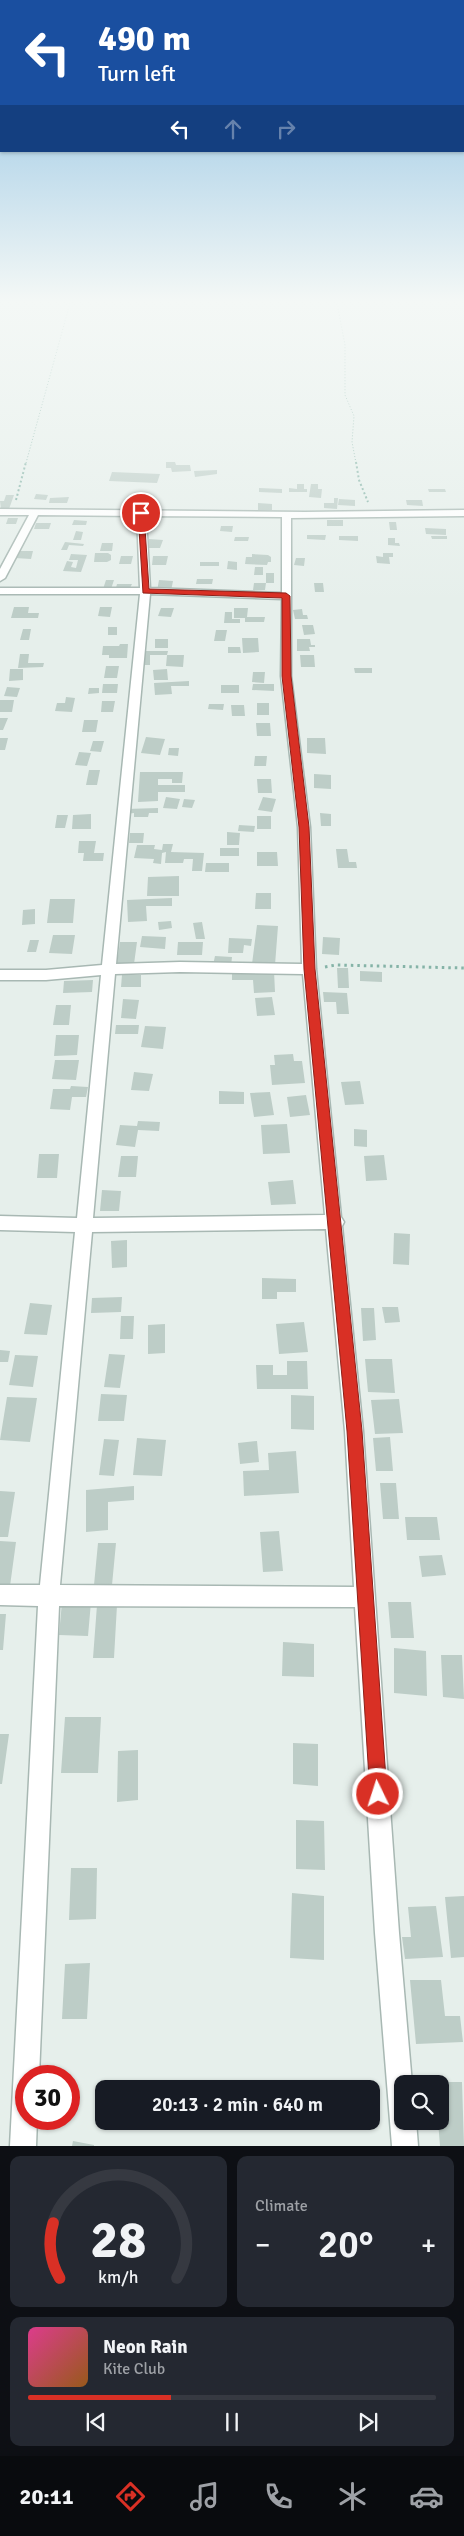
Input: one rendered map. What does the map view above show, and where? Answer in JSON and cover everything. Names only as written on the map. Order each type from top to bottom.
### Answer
[{"type":"street","points":[[0,512],[34,514],[464,513]]},
{"type":"street","points":[[27,2065],[49,1595],[145,591],[141,513]]},
{"type":"street","points":[[0,578],[34,514]]},
{"type":"street","points":[[287,514],[286,676],[304,827],[309,969],[336,1222],[354,1431],[387,1932],[399,2075]]},
{"type":"street","points":[[0,591],[145,591],[286,596]]},
{"type":"street","points":[[0,975],[46,975],[109,968],[309,969]]},
{"type":"street","points":[[0,1222],[85,1225],[336,1222]]},
{"type":"street","points":[[0,1596],[365,1596]]},
{"type":"street","points":[[23,2146],[24,2130]]},
{"type":"street","points":[[404,2130],[405,2146]]},
{"type":"path","points":[[13,512],[43,403]]},
{"type":"path","points":[[348,403],[354,416],[352,442],[359,480],[372,514]]},
{"type":"path","points":[[309,969],[336,965],[464,968]]},
{"type":"building","points":[[166,462],[175,462],[176,465],[190,465],[191,471],[172,472],[171,468],[166,468]]},
{"type":"building","points":[[217,470],[217,474],[195,477],[194,471]]},
{"type":"building","points":[[112,472],[160,474],[157,483],[109,481]]},
{"type":"building","points":[[297,484],[304,484],[304,489],[307,489],[307,492],[289,492],[289,488],[297,489]]},
{"type":"building","points":[[311,484],[318,484],[318,489],[322,489],[321,498],[309,497]]},
{"type":"building","points":[[259,488],[282,489],[282,493],[259,492]]},
{"type":"building","points":[[428,489],[445,489],[446,492],[429,492]]},
{"type":"building","points":[[36,494],[48,495],[46,500],[34,499]]},
{"type":"building","points":[[6,495],[14,495],[9,509],[1,509],[0,501],[4,501]]},
{"type":"building","points":[[69,497],[67,503],[49,503],[50,498]]},
{"type":"building","points":[[334,498],[338,498],[337,509],[324,508],[324,503],[334,503]]},
{"type":"building","points":[[339,499],[355,500],[355,506],[338,505]]},
{"type":"building","points":[[406,500],[422,500],[423,506],[407,505]]},
{"type":"building","points":[[258,503],[272,504],[272,510],[258,510]]},
{"type":"building","points":[[8,518],[18,518],[16,524],[6,524]]},
{"type":"building","points":[[74,520],[87,521],[86,525],[72,525]]},
{"type":"building","points":[[327,520],[343,520],[343,526],[327,526]]},
{"type":"building","points":[[389,522],[396,522],[397,530],[390,530]]},
{"type":"building","points":[[36,523],[51,523],[49,529],[34,529]]},
{"type":"building","points":[[221,526],[233,526],[232,532],[220,531]]},
{"type":"building","points":[[425,528],[446,529],[446,535],[426,534]]},
{"type":"building","points":[[76,531],[83,532],[81,540],[73,540]]},
{"type":"building","points":[[307,535],[326,535],[325,540],[307,539]]},
{"type":"building","points":[[339,536],[358,536],[358,541],[339,540]]},
{"type":"building","points":[[431,536],[447,536],[447,539],[432,539]]},
{"type":"building","points":[[235,537],[249,537],[248,541],[234,541]]},
{"type":"building","points":[[388,538],[395,538],[395,543],[399,543],[400,546],[388,545]]},
{"type":"building","points":[[149,539],[163,540],[160,548],[146,548]]},
{"type":"building","points":[[65,542],[84,544],[83,546],[69,545],[67,550],[61,550]]},
{"type":"building","points":[[102,543],[113,543],[112,551],[100,551]]},
{"type":"building","points":[[18,551],[33,551],[31,559],[15,558]]},
{"type":"building","points":[[95,553],[108,553],[111,555],[111,560],[107,562],[94,562]]},
{"type":"building","points":[[383,553],[393,553],[393,557],[389,557],[390,564],[377,563],[376,556],[383,557]]},
{"type":"building","points":[[71,554],[87,555],[81,572],[63,571],[67,561],[73,562],[71,567],[76,568],[78,560],[69,560]]},
{"type":"building","points":[[252,554],[268,555],[271,557],[271,562],[268,562],[267,565],[245,564],[246,557],[252,557]]},
{"type":"building","points":[[121,556],[133,556],[131,564],[119,564]]},
{"type":"building","points":[[153,556],[168,556],[166,565],[152,565]]},
{"type":"building","points":[[296,558],[305,558],[304,566],[294,565]]},
{"type":"building","points":[[228,561],[237,562],[237,570],[227,569]]},
{"type":"building","points":[[200,562],[219,562],[219,566],[200,566]]},
{"type":"building","points":[[255,567],[263,567],[263,575],[254,575]]},
{"type":"building","points":[[266,573],[274,573],[274,583],[266,583]]},
{"type":"building","points":[[197,579],[213,579],[212,584],[196,584]]},
{"type":"building","points":[[106,580],[114,580],[111,589],[103,589]]},
{"type":"building","points":[[159,580],[173,581],[171,591],[157,591]]},
{"type":"building","points":[[254,583],[266,583],[265,590],[253,590]]},
{"type":"building","points":[[314,583],[323,583],[324,592],[315,592]]},
{"type":"building","points":[[117,584],[132,584],[130,588],[116,588]]},
{"type":"building","points":[[14,607],[29,607],[28,613],[39,613],[38,618],[11,618]]},
{"type":"building","points":[[100,607],[112,607],[110,617],[98,616]]},
{"type":"building","points":[[161,608],[174,608],[171,617],[158,616]]},
{"type":"building","points":[[234,608],[248,608],[247,617],[265,617],[264,622],[245,622],[245,618],[234,618]]},
{"type":"building","points":[[302,609],[303,615],[307,615],[308,619],[295,619],[293,610]]},
{"type":"building","points":[[225,612],[232,612],[232,619],[240,619],[240,623],[224,623]]},
{"type":"building","points":[[302,625],[313,625],[315,634],[304,635]]},
{"type":"building","points":[[108,627],[117,627],[117,635],[108,635]]},
{"type":"building","points":[[23,629],[31,629],[29,640],[20,640]]},
{"type":"building","points":[[216,630],[227,630],[225,641],[214,641]]},
{"type":"building","points":[[242,638],[258,638],[259,652],[243,653]]},
{"type":"building","points":[[155,639],[168,639],[168,648],[155,648]]},
{"type":"building","points":[[297,639],[310,639],[311,645],[315,645],[315,647],[309,647],[310,651],[297,651]]},
{"type":"building","points":[[120,644],[128,644],[127,658],[109,658],[109,655],[102,655],[103,646],[119,646]]},
{"type":"building","points":[[228,647],[240,647],[241,653],[228,653]]},
{"type":"building","points":[[142,651],[168,651],[167,655],[150,655],[150,665],[141,665]]},
{"type":"building","points":[[20,654],[29,654],[28,663],[44,663],[43,667],[18,668]]},
{"type":"building","points":[[167,655],[184,655],[183,667],[166,666]]},
{"type":"building","points":[[300,655],[314,655],[315,667],[301,667]]},
{"type":"building","points":[[106,666],[119,666],[117,678],[104,678]]},
{"type":"building","points":[[354,668],[372,668],[372,673],[355,673]]},
{"type":"building","points":[[10,669],[23,669],[23,680],[9,681]]},
{"type":"building","points":[[167,669],[168,680],[154,680],[153,670]]},
{"type":"building","points":[[253,672],[265,672],[264,683],[252,682]]},
{"type":"building","points":[[189,681],[189,686],[171,686],[172,694],[155,695],[154,683]]},
{"type":"building","points":[[103,684],[118,684],[117,693],[102,693]]},
{"type":"building","points":[[253,684],[274,684],[274,691],[252,690]]},
{"type":"building","points":[[221,685],[239,685],[239,693],[221,693]]},
{"type":"building","points":[[7,687],[20,688],[17,697],[4,696]]},
{"type":"building","points":[[89,688],[99,688],[99,693],[88,694]]},
{"type":"building","points":[[66,697],[75,698],[72,712],[55,711],[57,703],[65,703]]},
{"type":"building","points":[[0,700],[14,700],[12,712],[0,712]]},
{"type":"building","points":[[102,701],[115,701],[113,712],[101,712]]},
{"type":"building","points":[[257,703],[269,703],[269,715],[257,715]]},
{"type":"building","points":[[209,704],[224,704],[223,710],[208,709]]},
{"type":"building","points":[[231,705],[244,705],[245,716],[232,716]]},
{"type":"building","points":[[0,718],[8,718],[3,730],[0,730]]},
{"type":"building","points":[[84,720],[98,720],[96,732],[82,732]]},
{"type":"building","points":[[256,723],[270,723],[271,736],[257,736]]},
{"type":"building","points":[[146,737],[165,739],[160,755],[141,753]]},
{"type":"building","points":[[0,738],[8,738],[5,750],[0,750]]},
{"type":"building","points":[[307,738],[325,738],[326,754],[307,753]]},
{"type":"building","points":[[93,741],[104,741],[101,752],[90,751]]},
{"type":"building","points":[[169,748],[179,748],[178,756],[168,755]]},
{"type":"building","points":[[79,752],[91,753],[87,766],[75,765]]},
{"type":"building","points":[[255,756],[267,756],[266,766],[254,766]]},
{"type":"building","points":[[89,770],[100,770],[97,785],[86,785]]},
{"type":"building","points":[[140,772],[183,772],[182,783],[172,783],[172,779],[158,779],[158,785],[185,785],[185,792],[158,792],[158,801],[138,802]]},
{"type":"building","points":[[314,774],[331,775],[331,789],[314,788]]},
{"type":"building","points":[[257,779],[271,779],[272,793],[258,793]]},
{"type":"building","points":[[166,797],[180,799],[177,809],[163,808]]},
{"type":"building","points":[[263,797],[276,799],[272,812],[258,810]]},
{"type":"building","points":[[184,799],[195,800],[192,808],[182,807]]},
{"type":"building","points":[[158,808],[158,813],[149,813],[148,817],[134,817],[134,813],[126,814],[126,809]]},
{"type":"building","points":[[320,813],[331,814],[331,826],[321,826]]},
{"type":"building","points":[[91,814],[91,829],[72,829],[73,815]]},
{"type":"building","points":[[57,815],[68,815],[65,828],[55,828]]},
{"type":"building","points":[[257,816],[271,816],[271,829],[257,829]]},
{"type":"building","points":[[239,825],[255,826],[254,832],[238,831]]},
{"type":"building","points":[[227,832],[240,833],[239,845],[227,845]]},
{"type":"building","points":[[130,833],[144,833],[143,843],[129,843]]},
{"type":"building","points":[[79,841],[96,841],[94,853],[104,853],[103,861],[83,861],[84,853],[78,853]]},
{"type":"building","points":[[163,844],[173,844],[171,852],[204,853],[202,871],[192,871],[193,859],[184,859],[183,863],[165,863],[166,852],[162,853],[161,864],[153,863],[154,859],[134,858],[137,845],[155,845],[154,849],[162,850]]},
{"type":"building","points":[[220,848],[239,848],[239,856],[220,856]]},
{"type":"building","points":[[336,849],[347,849],[349,862],[356,862],[357,868],[338,868]]},
{"type":"building","points":[[257,852],[277,852],[278,866],[257,866]]},
{"type":"building","points":[[206,863],[229,863],[229,872],[205,872]]},
{"type":"building","points":[[179,876],[179,896],[147,896],[148,877]]},
{"type":"building","points":[[256,893],[271,893],[271,909],[255,909]]},
{"type":"building","points":[[172,898],[172,906],[146,906],[147,921],[128,922],[127,900]]},
{"type":"building","points":[[50,899],[75,899],[73,923],[47,923]]},
{"type":"building","points":[[35,909],[35,924],[22,925],[23,910]]},
{"type":"building","points":[[171,921],[172,928],[159,930],[158,922]]},
{"type":"building","points":[[202,922],[205,939],[196,939],[193,923]]},
{"type":"building","points":[[257,925],[278,926],[275,965],[252,964]]},
{"type":"building","points":[[53,935],[75,935],[72,954],[49,953]]},
{"type":"building","points":[[142,936],[166,937],[165,949],[140,947]]},
{"type":"building","points":[[323,937],[340,938],[339,955],[322,954]]},
{"type":"building","points":[[229,938],[252,939],[251,946],[244,945],[243,953],[228,953]]},
{"type":"building","points":[[30,940],[39,940],[36,952],[27,952]]},
{"type":"building","points":[[120,942],[137,942],[134,964],[117,963]]},
{"type":"building","points":[[178,942],[203,942],[202,955],[177,955]]},
{"type":"building","points":[[215,956],[232,957],[231,966],[213,965]]},
{"type":"building","points":[[337,968],[348,968],[349,988],[338,988]]},
{"type":"building","points":[[274,971],[275,992],[254,993],[253,980],[232,980],[232,972]]},
{"type":"building","points":[[360,971],[382,972],[382,982],[360,981]]},
{"type":"building","points":[[122,975],[141,975],[141,987],[121,987]]},
{"type":"building","points":[[93,980],[92,992],[63,993],[64,981]]},
{"type":"building","points":[[323,992],[347,993],[349,1014],[337,1014],[336,1002],[324,1002]]},
{"type":"building","points":[[272,997],[275,1015],[257,1016],[255,998]]},
{"type":"building","points":[[123,999],[139,1000],[136,1019],[121,1018]]},
{"type":"building","points":[[56,1005],[71,1005],[69,1025],[53,1025]]},
{"type":"building","points":[[116,1025],[139,1025],[138,1034],[115,1034]]},
{"type":"building","points":[[145,1026],[166,1027],[163,1049],[141,1047]]},
{"type":"building","points":[[56,1035],[79,1035],[77,1055],[54,1056]]},
{"type":"building","points":[[293,1054],[294,1061],[302,1061],[305,1083],[272,1085],[270,1065],[275,1065],[274,1055]]},
{"type":"building","points":[[55,1060],[79,1060],[76,1080],[52,1079]]},
{"type":"building","points":[[134,1072],[153,1074],[149,1091],[131,1090]]},
{"type":"building","points":[[360,1081],[364,1104],[345,1105],[341,1082]]},
{"type":"building","points":[[71,1086],[88,1087],[86,1097],[72,1097],[70,1110],[50,1109],[53,1089],[70,1089]]},
{"type":"building","points":[[219,1091],[244,1092],[244,1104],[219,1104]]},
{"type":"building","points":[[270,1092],[274,1115],[254,1117],[250,1093]]},
{"type":"building","points":[[306,1095],[310,1115],[290,1117],[287,1097]]},
{"type":"building","points":[[138,1121],[160,1122],[159,1131],[138,1130],[135,1147],[116,1145],[120,1125],[137,1126]]},
{"type":"building","points":[[287,1124],[290,1153],[263,1154],[261,1125]]},
{"type":"building","points":[[354,1129],[367,1130],[367,1147],[354,1146]]},
{"type":"building","points":[[39,1154],[59,1154],[57,1178],[37,1178]]},
{"type":"building","points":[[384,1155],[387,1180],[366,1181],[364,1156]]},
{"type":"building","points":[[121,1156],[138,1156],[136,1177],[118,1177]]},
{"type":"building","points":[[293,1180],[296,1204],[271,1205],[268,1182]]},
{"type":"building","points":[[102,1190],[121,1191],[119,1211],[100,1211]]},
{"type":"building","points":[[394,1233],[410,1234],[409,1265],[393,1264]]},
{"type":"building","points":[[127,1240],[127,1267],[112,1268],[111,1241]]},
{"type":"building","points":[[262,1278],[296,1279],[296,1292],[277,1292],[277,1299],[262,1299]]},
{"type":"building","points":[[122,1297],[121,1312],[91,1313],[92,1298]]},
{"type":"building","points":[[30,1303],[52,1305],[47,1335],[24,1334]]},
{"type":"building","points":[[382,1307],[398,1307],[400,1322],[385,1323]]},
{"type":"building","points":[[361,1308],[374,1308],[376,1340],[363,1341]]},
{"type":"building","points":[[121,1316],[134,1316],[133,1339],[120,1339]]},
{"type":"building","points":[[304,1322],[308,1352],[279,1354],[276,1324]]},
{"type":"building","points":[[165,1324],[165,1353],[148,1354],[148,1325]]},
{"type":"building","points":[[0,1350],[10,1351],[8,1362],[0,1362]]},
{"type":"building","points":[[109,1354],[125,1355],[120,1388],[104,1387]]},
{"type":"building","points":[[15,1355],[38,1356],[33,1387],[9,1385]]},
{"type":"building","points":[[365,1359],[392,1359],[395,1393],[368,1392]]},
{"type":"building","points":[[287,1361],[307,1361],[308,1389],[257,1389],[256,1365],[273,1365],[273,1375],[287,1375]]},
{"type":"building","points":[[101,1394],[127,1395],[124,1421],[98,1421]]},
{"type":"building","points":[[291,1395],[314,1396],[314,1430],[291,1429]]},
{"type":"building","points":[[7,1397],[37,1398],[30,1442],[0,1440]]},
{"type":"building","points":[[399,1399],[403,1433],[375,1434],[371,1400]]},
{"type":"building","points":[[390,1437],[393,1471],[376,1471],[373,1438]]},
{"type":"building","points":[[137,1438],[166,1440],[162,1476],[133,1475]]},
{"type":"building","points":[[104,1439],[119,1440],[114,1476],[99,1475]]},
{"type":"building","points":[[257,1441],[259,1462],[240,1464],[238,1443]]},
{"type":"building","points":[[296,1451],[299,1493],[244,1496],[243,1471],[269,1470],[268,1453]]},
{"type":"building","points":[[380,1483],[396,1483],[399,1519],[383,1519]]},
{"type":"building","points":[[134,1486],[134,1500],[108,1502],[108,1530],[86,1532],[86,1490]]},
{"type":"building","points":[[0,1491],[15,1492],[8,1537],[0,1537]]},
{"type":"building","points":[[405,1517],[437,1517],[440,1540],[407,1540]]},
{"type":"building","points":[[279,1531],[283,1571],[263,1572],[260,1532]]},
{"type":"building","points":[[0,1541],[16,1542],[10,1586],[0,1586]]},
{"type":"building","points":[[98,1543],[116,1543],[112,1585],[94,1585]]},
{"type":"building","points":[[442,1555],[446,1575],[422,1577],[419,1556]]},
{"type":"building","points":[[62,1602],[91,1602],[88,1636],[59,1635]]},
{"type":"building","points":[[388,1602],[411,1602],[414,1638],[391,1638]]},
{"type":"building","points":[[97,1605],[117,1605],[114,1658],[93,1658]]},
{"type":"building","points":[[0,1614],[6,1614],[3,1650],[0,1650]]},
{"type":"building","points":[[283,1642],[314,1644],[314,1677],[282,1676]]},
{"type":"building","points":[[394,1648],[426,1651],[427,1696],[394,1693]]},
{"type":"building","points":[[441,1655],[462,1655],[464,1699],[443,1697]]},
{"type":"building","points":[[65,1717],[101,1717],[98,1773],[61,1773]]},
{"type":"building","points":[[0,1734],[9,1734],[2,1784],[0,1784]]},
{"type":"building","points":[[293,1743],[318,1744],[318,1786],[293,1784]]},
{"type":"building","points":[[138,1750],[138,1800],[117,1802],[118,1751]]},
{"type":"building","points":[[296,1820],[324,1821],[325,1870],[296,1869]]},
{"type":"building","points":[[71,1868],[97,1868],[96,1919],[69,1920]]},
{"type":"building","points":[[292,1893],[324,1896],[324,1960],[290,1958]]},
{"type":"building","points":[[464,1896],[464,1957],[451,1958],[445,1897]]},
{"type":"building","points":[[436,1906],[443,1957],[405,1959],[402,1937],[411,1937],[408,1907]]},
{"type":"building","points":[[90,1963],[87,2019],[62,2019],[65,1964]]},
{"type":"building","points":[[410,1980],[441,1980],[445,2016],[460,2016],[463,2042],[416,2044]]},
{"type":"building","points":[[449,2082],[462,2082],[464,2146],[440,2146],[439,2130],[449,2130]]},
{"type":"building","points":[[73,2141],[94,2145],[94,2146],[72,2146]]},
{"type":"route","points":[[141,513],[145,591],[286,596],[286,676],[304,827],[309,969],[336,1222],[354,1431],[378,1794]]}]
